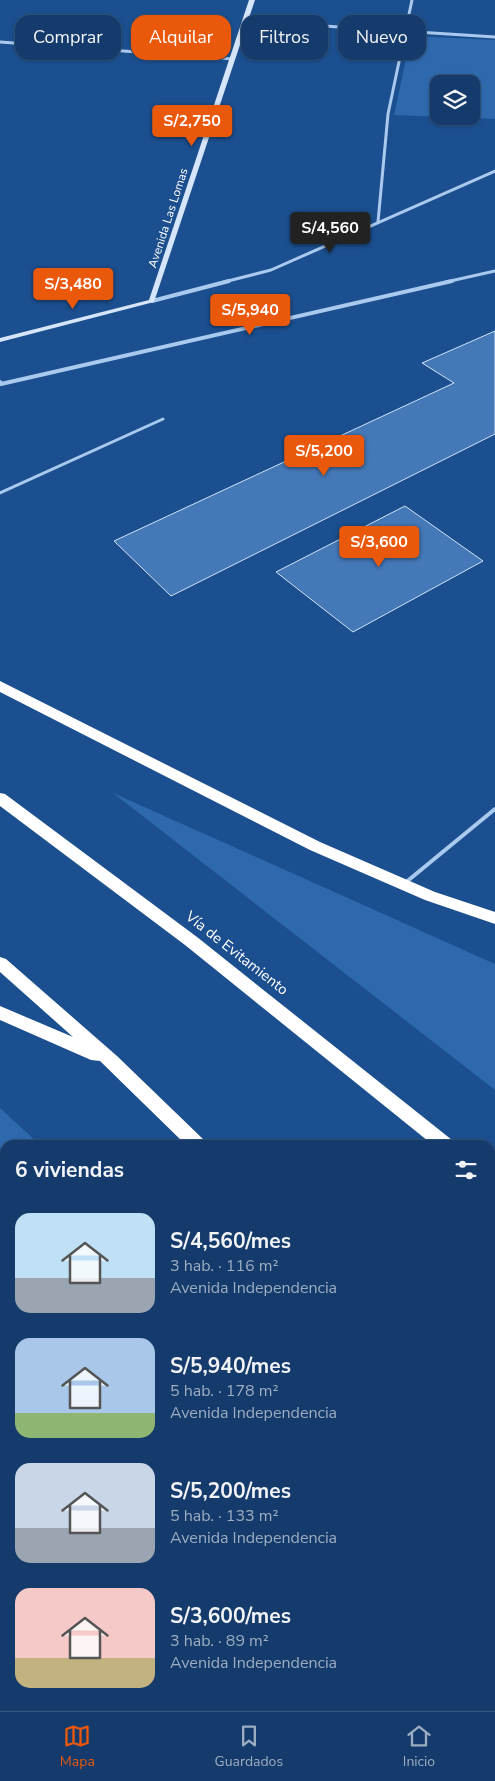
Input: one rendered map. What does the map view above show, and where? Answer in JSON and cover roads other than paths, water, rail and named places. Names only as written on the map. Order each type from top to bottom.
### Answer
[{"type":"highway","points":[[0,686],[315,846],[430,896],[495,918]]},
{"type":"highway","name":"Vía de Evitamiento","points":[[0,798],[191,941],[440,1140]]},
{"type":"highway","points":[[0,963],[111,1061],[193,1140]]},
{"type":"highway","points":[[0,1013],[111,1061]]},
{"type":"main road","name":"Avenida Las Lomas","points":[[247,15],[252,0]]},
{"type":"main road","name":"Avenida Las Lomas","points":[[152,301],[241,33]]},
{"type":"main road","points":[[0,340],[152,301]]},
{"type":"street","points":[[409,15],[412,0]]},
{"type":"street","points":[[426,33],[495,37]]},
{"type":"street","points":[[0,42],[232,59]]},
{"type":"street","points":[[378,222],[388,114],[400,60]]},
{"type":"street","points":[[152,301],[271,270],[495,171]]},
{"type":"street","points":[[0,382],[1,384],[495,271]]},
{"type":"lane","points":[[0,493],[163,419]]},
{"type":"lane","points":[[403,884],[495,810]]}]
